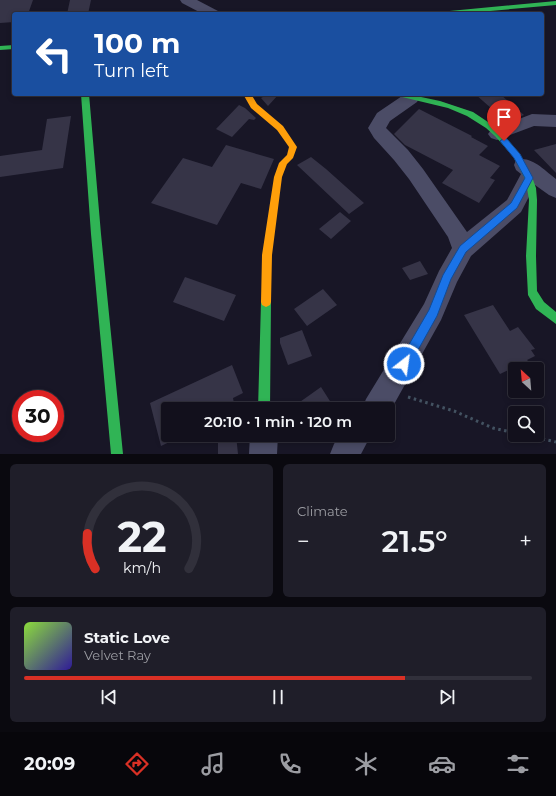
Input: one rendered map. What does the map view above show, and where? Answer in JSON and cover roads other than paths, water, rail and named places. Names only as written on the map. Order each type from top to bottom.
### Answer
[{"type":"street","points":[[187,0],[209,12]]},
{"type":"street","points":[[462,12],[556,4]]},
{"type":"street","points":[[0,48],[12,47]]},
{"type":"street","points":[[85,96],[96,234],[117,454]]},
{"type":"street","points":[[248,96],[251,103],[276,123],[288,136],[293,147],[290,156],[283,163],[278,177],[267,255],[264,402]]},
{"type":"street","points":[[463,249],[457,233],[416,174],[401,155],[380,134],[377,128],[383,117],[404,96],[454,108],[479,119],[511,148],[526,171],[533,199],[530,242],[532,294],[538,303],[556,319]]},
{"type":"street","points":[[497,134],[532,120],[556,121]]},
{"type":"street","points":[[382,400],[433,312],[447,278],[463,249],[514,206],[526,171]]},
{"type":"street","points":[[526,171],[556,190]]},
{"type":"street","points":[[263,454],[264,442]]},
{"type":"street","points":[[344,454],[352,442]]}]
